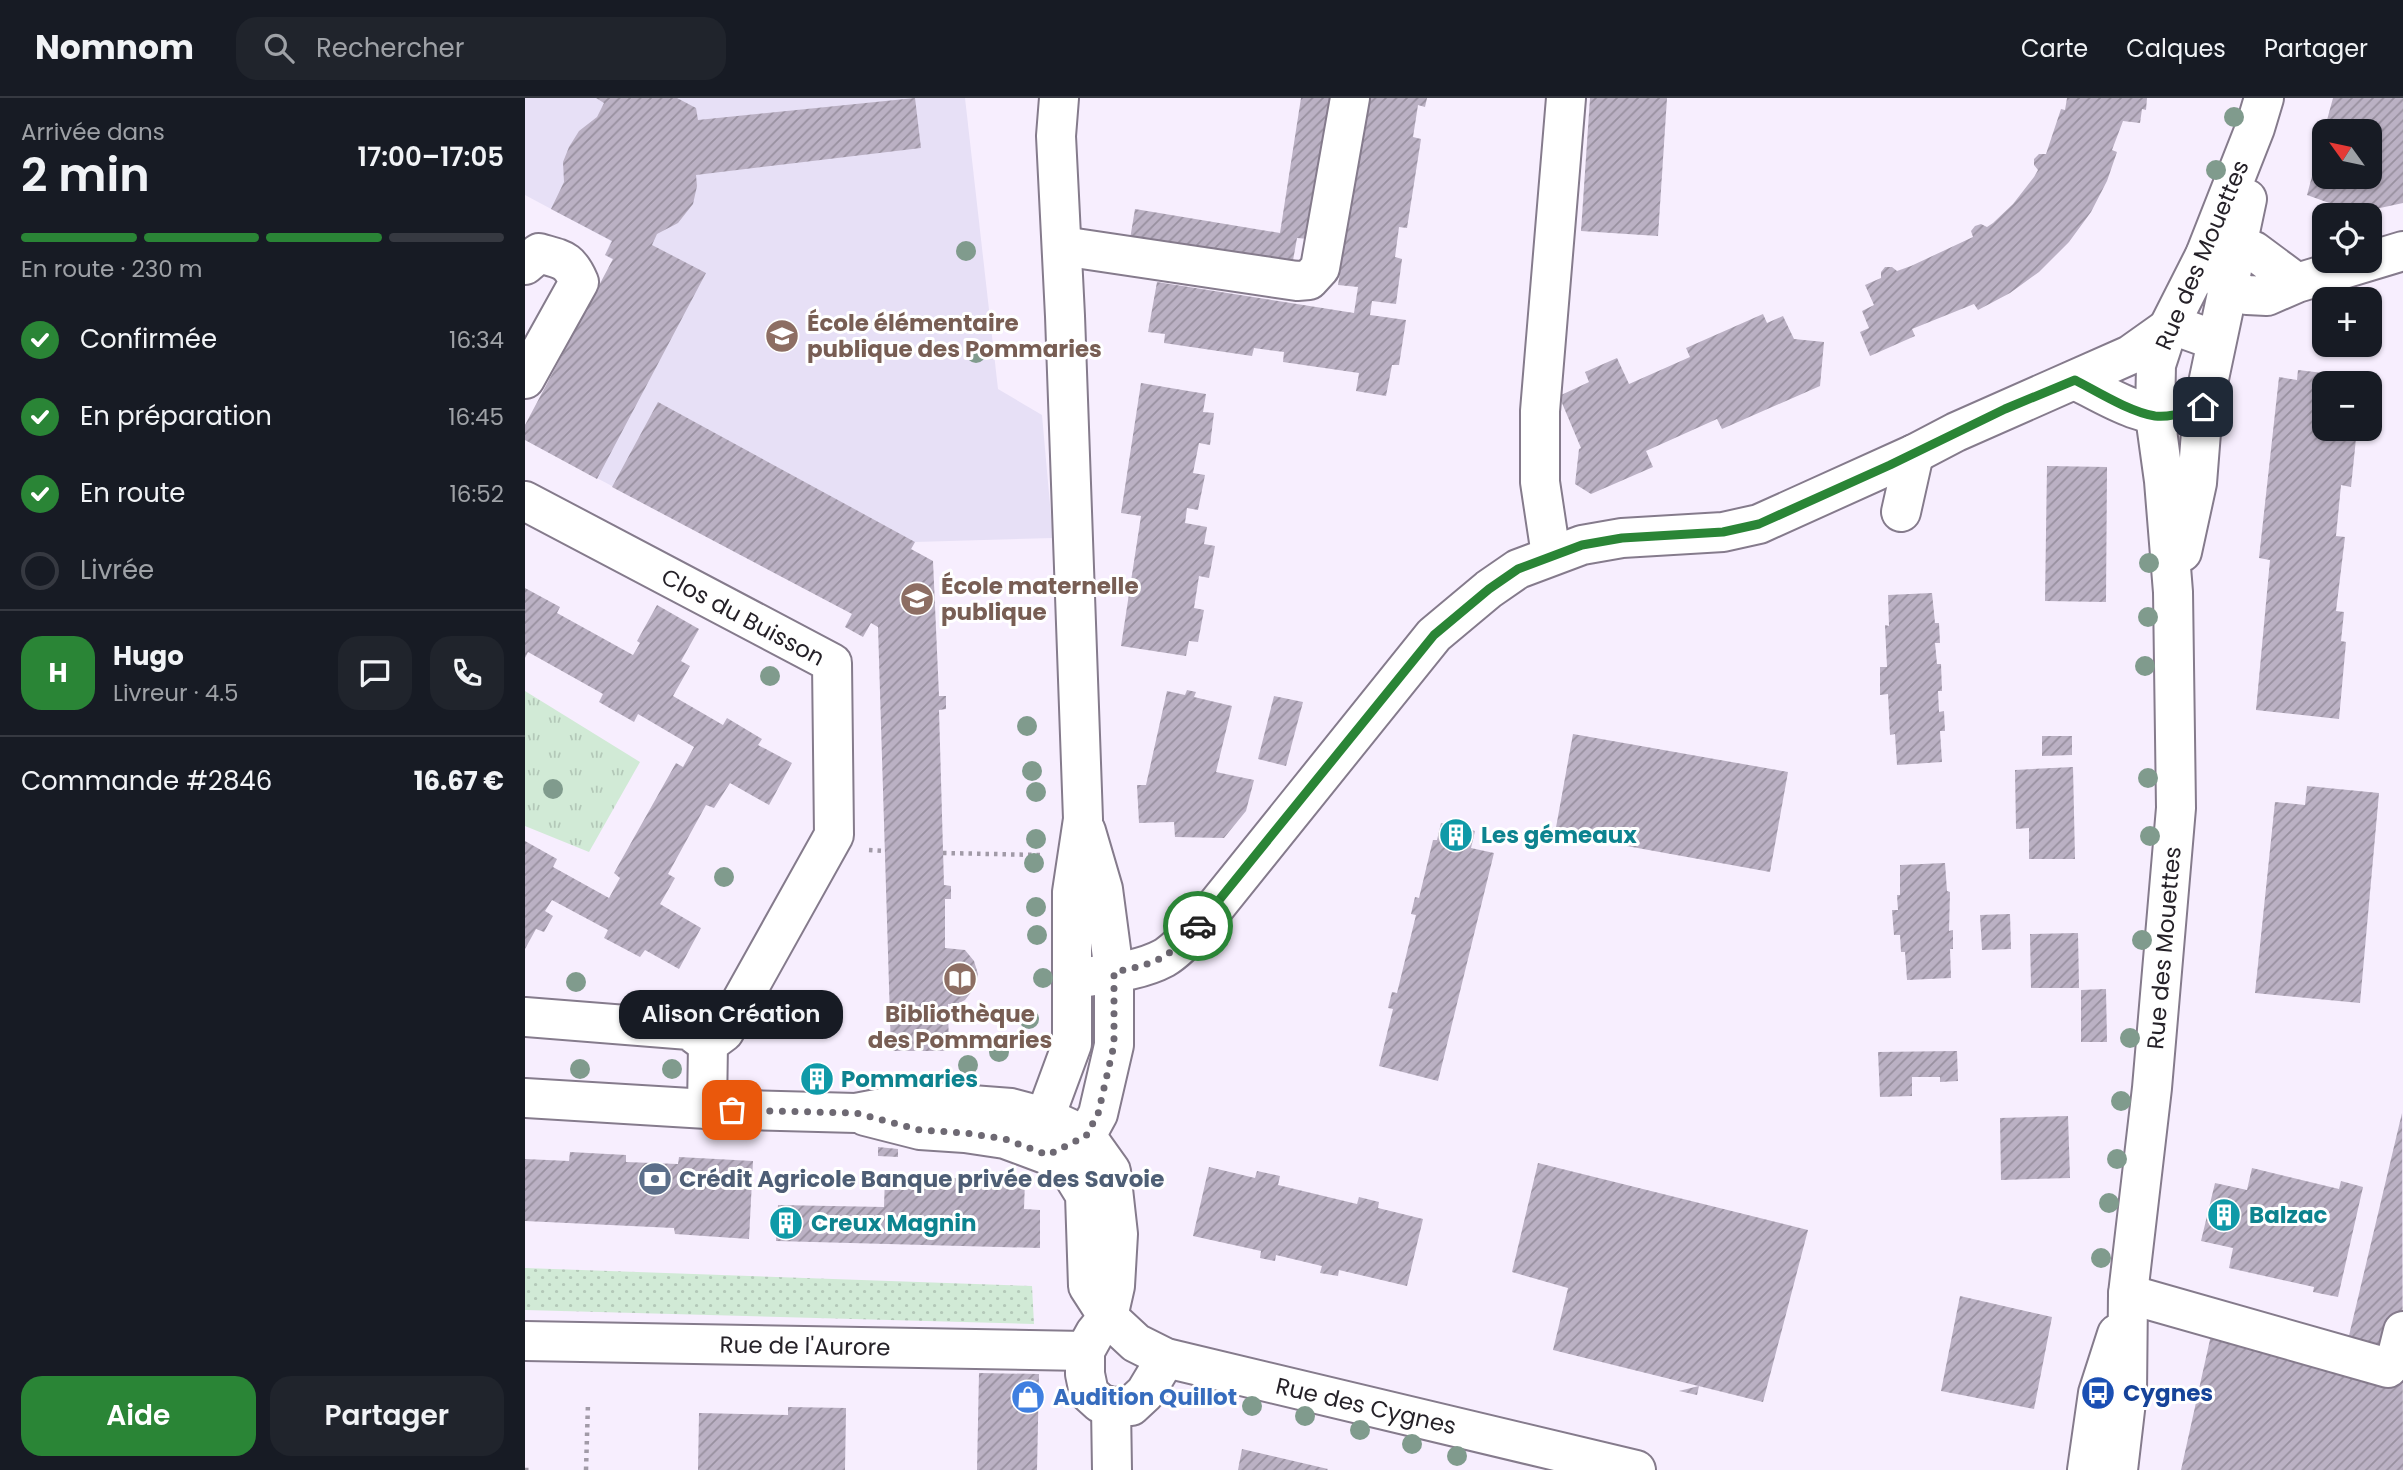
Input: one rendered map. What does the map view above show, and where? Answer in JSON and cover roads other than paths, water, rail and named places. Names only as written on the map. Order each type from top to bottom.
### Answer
[{"type":"street","points":[[1059,98],[1056,136],[1083,819],[1072,892],[1072,1044],[1045,1117],[1048,1155],[1086,1136],[1098,1114],[1114,1045],[1114,972],[1103,889],[1083,819]]},
{"type":"street","points":[[1062,246],[1297,281],[1309,280],[1320,268],[1350,98]]},
{"type":"street","points":[[1551,555],[1541,482],[1540,411],[1566,98]]},
{"type":"street","name":"Rue des Mouettes","points":[[2118,1470],[2127,1393],[2127,1298],[2152,1088],[2176,808],[2173,592],[2164,481],[2155,416],[2156,365],[2168,328],[2245,214],[2260,113]]},
{"type":"street","points":[[2220,250],[2254,251],[2297,283]]},
{"type":"street","name":"Rue des Mouettes","points":[[2173,592],[2197,483],[2203,407],[2227,288],[2220,250]]},
{"type":"street","points":[[2227,288],[2247,295],[2267,296],[2297,283],[2403,251]]},
{"type":"street","points":[[525,265],[539,253],[559,259],[571,265],[579,282],[525,379]]},
{"type":"street","points":[[1074,979],[1154,962],[1182,944],[1434,635],[1489,589],[1518,569],[1582,545],[1622,538],[1723,532],[1759,524],[2054,387],[2130,355],[2168,328],[2181,328],[2215,343]]},
{"type":"street","points":[[2075,380],[2125,405],[2155,416],[2175,415],[2203,407]]},
{"type":"street","points":[[1901,512],[1914,454]]},
{"type":"street","name":"Clos du Buisson","points":[[525,501],[832,663],[834,835],[724,1032],[708,1044]]},
{"type":"street","points":[[525,1017],[689,1030],[708,1044],[707,1109]]},
{"type":"street","points":[[525,1098],[707,1109],[856,1113],[919,1101],[1011,1108],[1045,1117],[1086,1136],[1111,1171],[1118,1234],[1115,1286],[1108,1317],[1085,1351],[1085,1374],[1089,1393],[1100,1403],[1111,1407],[1131,1406],[1145,1393],[1166,1359]]},
{"type":"street","name":"Rue des Cygnes","points":[[856,1113],[920,1130],[1005,1139],[1048,1155],[1069,1168],[1085,1195],[1089,1286],[1108,1317],[1136,1343],[1166,1359],[1636,1470]]},
{"type":"street","points":[[2127,1298],[2388,1368],[2397,1355],[2403,1331]]},
{"type":"street","name":"Rue des Mouettes","points":[[2087,1470],[2098,1393],[2127,1298]]},
{"type":"street","name":"Rue de l'Aurore","points":[[525,1341],[1085,1351]]},
{"type":"street","points":[[1111,1407],[1112,1470]]},
{"type":"place","name":"École élémentaire publique des Pommaries","points":[[782,336]]},
{"type":"place","name":"École maternelle publique","points":[[917,599]]},
{"type":"place","name":"Les gémeaux","points":[[1456,835]]},
{"type":"place","name":"Bibliothèque des Pommaries","points":[[960,979]]},
{"type":"place","name":"Pommaries","points":[[817,1079]]},
{"type":"place","name":"Alison Création","points":[[732,1110]]},
{"type":"place","name":"Crédit Agricole Banque privée des Savoie","points":[[655,1179]]},
{"type":"place","name":"Balzac","points":[[2224,1215]]},
{"type":"place","name":"Creux Magnin","points":[[786,1223]]},
{"type":"place","name":"Cygnes","points":[[2098,1393]]},
{"type":"place","name":"Audition Quillot","points":[[1028,1397]]}]
